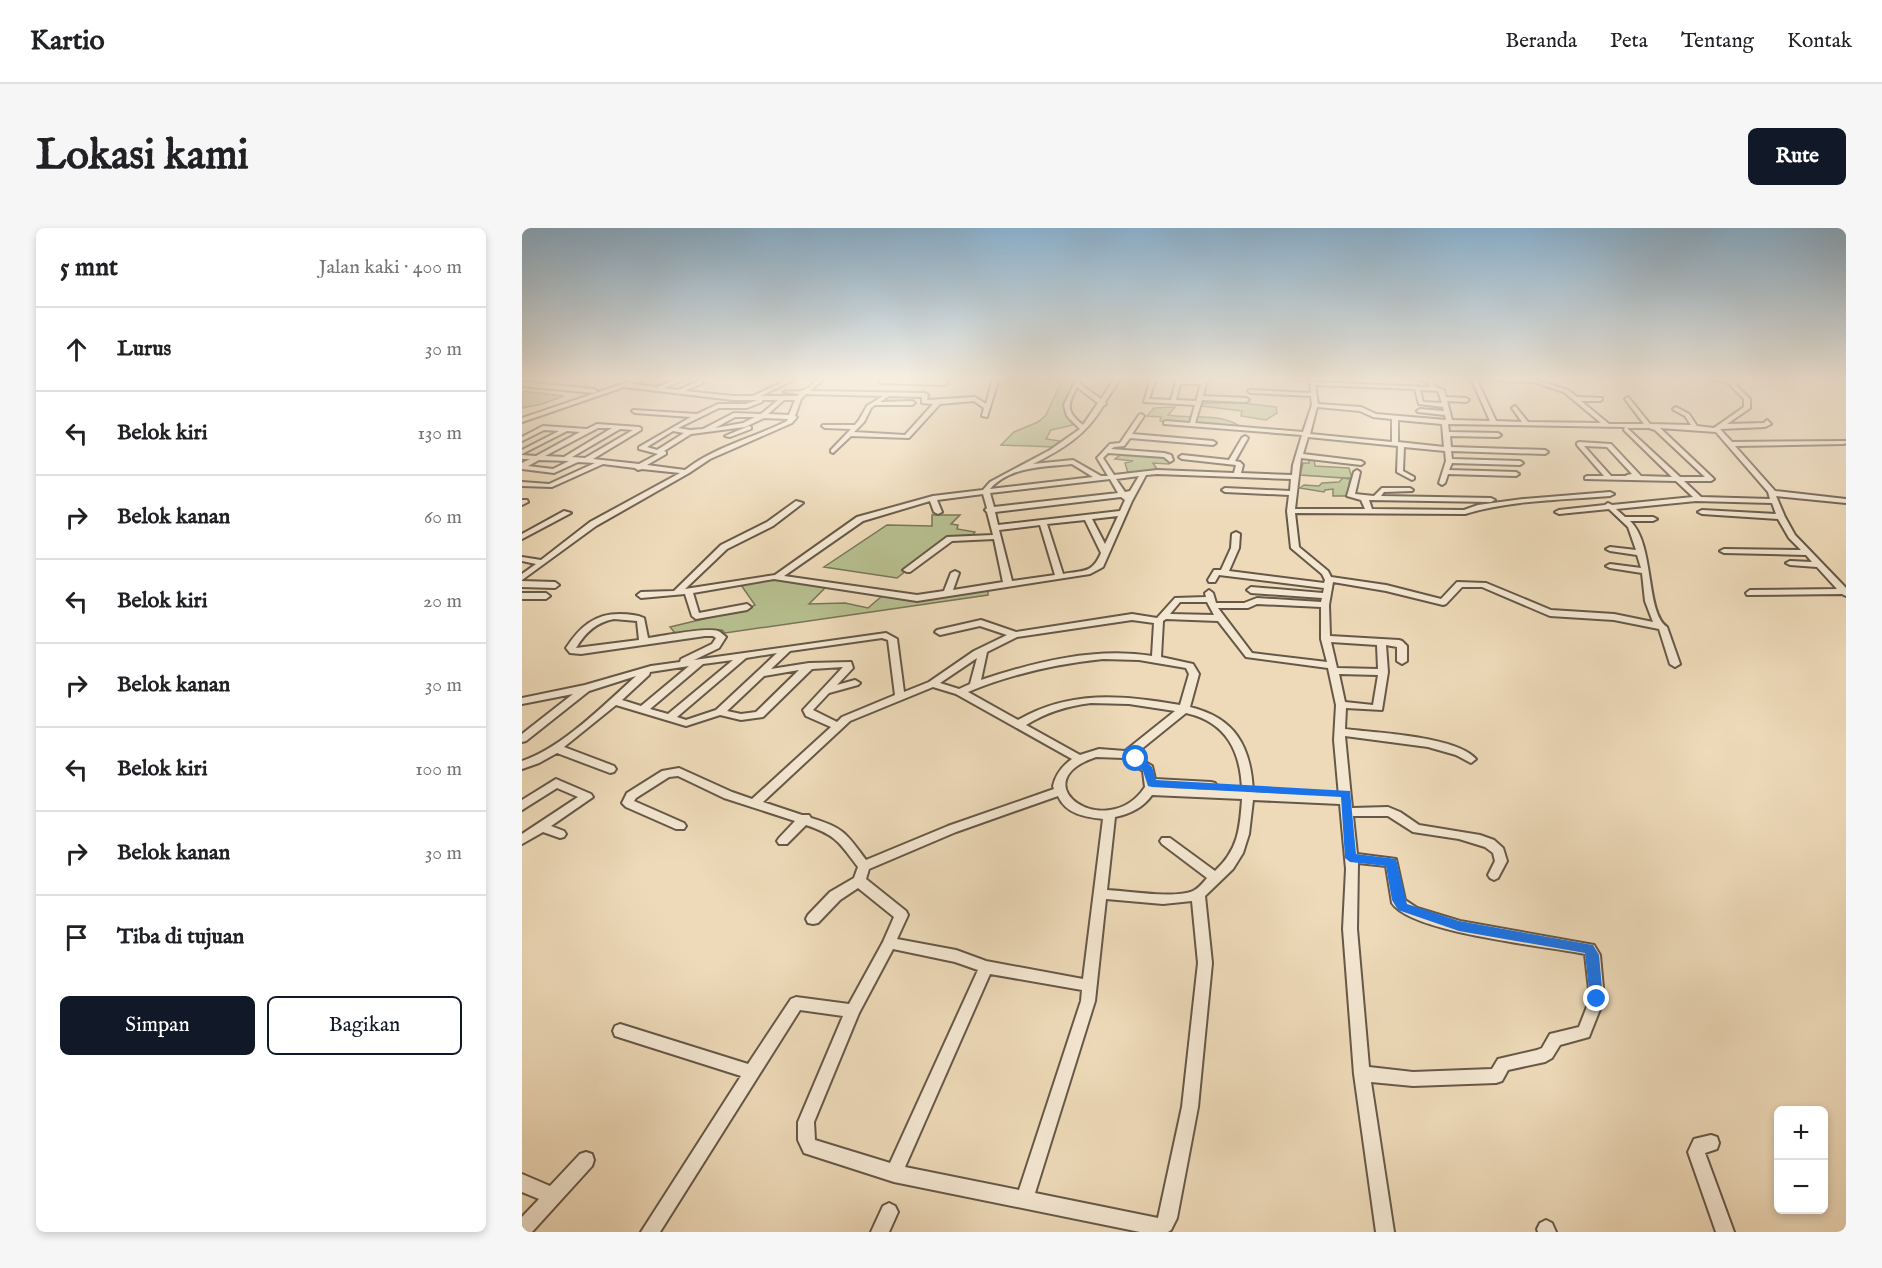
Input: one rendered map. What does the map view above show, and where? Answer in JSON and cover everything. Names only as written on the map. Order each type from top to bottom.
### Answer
[{"type":"street","points":[[638,468],[664,453],[640,449],[680,425]]},
{"type":"street","points":[[704,431],[715,425]]},
{"type":"street","points":[[672,429],[690,432],[744,425]]},
{"type":"street","points":[[728,436],[753,425]]},
{"type":"street","points":[[522,578],[540,562],[603,518],[687,472],[702,459],[766,434],[781,425]]},
{"type":"street","points":[[833,451],[857,425]]},
{"type":"street","points":[[849,434],[908,436],[918,425]]},
{"type":"street","points":[[1080,425],[1084,429]]},
{"type":"street","points":[[1008,584],[986,490],[992,483],[1052,450],[1087,425]]},
{"type":"street","points":[[1117,452],[1136,425]]},
{"type":"street","points":[[1192,425],[1449,450],[1545,452]]},
{"type":"street","points":[[1309,425],[1299,456],[1291,511],[1295,548],[1325,573],[1326,639],[1341,705],[1339,732],[1350,858],[1350,929],[1362,1074],[1385,1232]]},
{"type":"street","points":[[1396,425],[1400,472],[1412,478]]},
{"type":"street","points":[[1442,483],[1449,461],[1447,425]]},
{"type":"street","points":[[1291,511],[1465,512],[1478,507],[1523,501],[1610,494],[1598,478],[1711,479],[1652,427],[1601,425]]},
{"type":"street","points":[[1714,425],[1719,428],[1772,493],[1781,517],[1792,536],[1845,592]]},
{"type":"street","points":[[1719,428],[1723,425]]},
{"type":"street","points":[[1697,497],[1626,429],[1673,426],[1719,428],[1758,425]]},
{"type":"street","points":[[522,452],[567,426],[587,431]]},
{"type":"street","points":[[522,466],[597,426]]},
{"type":"street","points":[[522,439],[543,428],[597,426],[639,429],[586,460]]},
{"type":"street","points":[[825,426],[855,427]]},
{"type":"street","points":[[1673,426],[1680,433]]},
{"type":"street","points":[[564,459],[619,428]]},
{"type":"street","points":[[522,432],[529,429]]},
{"type":"street","points":[[882,435],[894,430]]},
{"type":"street","points":[[658,452],[690,432]]},
{"type":"street","points":[[1446,434],[1498,435]]},
{"type":"street","points":[[1800,434],[1813,442]]},
{"type":"street","points":[[1129,436],[1213,443]]},
{"type":"street","points":[[1232,461],[1245,438]]},
{"type":"street","points":[[1350,451],[1354,441]]},
{"type":"street","points":[[1731,444],[1844,442]]},
{"type":"street","points":[[1612,478],[1638,476],[1608,444],[1579,444],[1612,478],[1624,486]]},
{"type":"street","points":[[641,595],[688,592],[777,577],[913,598],[1060,578],[1095,570],[1124,513],[1125,498],[1100,458],[1112,445],[1122,445]]},
{"type":"street","points":[[1737,450],[1785,448]]},
{"type":"street","points":[[1052,450],[1099,478]]},
{"type":"street","points":[[1106,451],[1169,456],[1170,460]]},
{"type":"street","points":[[1299,456],[1360,463]]},
{"type":"street","points":[[522,457],[577,459],[687,472]]},
{"type":"street","points":[[1182,457],[1232,461],[1240,465],[1237,474]]},
{"type":"street","points":[[522,466],[553,471],[577,459]]},
{"type":"street","points":[[1449,461],[1520,463]]},
{"type":"street","points":[[1020,467],[1073,462]]},
{"type":"street","points":[[522,484],[550,486],[600,463]]},
{"type":"street","points":[[777,577],[860,519],[933,498],[986,490],[1170,471],[1295,477]]},
{"type":"street","points":[[1357,472],[1351,496],[1523,501]]},
{"type":"street","points":[[1447,472],[1516,474]]},
{"type":"street","points":[[989,510],[1125,498],[1134,494],[1144,473]]},
{"type":"street","points":[[1654,480],[1665,489]]},
{"type":"street","points":[[1225,490],[1294,493]]},
{"type":"street","points":[[1376,498],[1382,490],[1410,490]]},
{"type":"street","points":[[1772,493],[1846,501]]},
{"type":"street","points":[[1596,495],[1631,526],[1640,550],[1649,601],[1659,626],[1663,627],[1675,664]]},
{"type":"street","points":[[933,498],[938,512]]},
{"type":"street","points":[[1364,498],[1370,512]]},
{"type":"street","points":[[1559,512],[1696,499],[1775,501]]},
{"type":"street","points":[[676,593],[724,547],[770,524],[799,503]]},
{"type":"street","points":[[1702,512],[1781,517]]},
{"type":"street","points":[[522,537],[567,513]]},
{"type":"street","points":[[907,570],[950,539],[1042,523],[1124,513]]},
{"type":"street","points":[[1087,518],[1105,552]]},
{"type":"street","points":[[1624,519],[1653,519]]},
{"type":"street","points":[[1042,523],[1060,578]]},
{"type":"street","points":[[1224,573],[1235,548],[1236,534]]},
{"type":"street","points":[[1612,546],[1640,550]]},
{"type":"street","points":[[1724,550],[1808,553]]},
{"type":"street","points":[[522,559],[540,562]]},
{"type":"street","points":[[1790,563],[1819,565]]},
{"type":"street","points":[[1610,566],[1645,571]]},
{"type":"street","points":[[1212,580],[1214,572],[1327,591]]},
{"type":"street","points":[[948,593],[955,573]]},
{"type":"street","points":[[522,584],[555,585]]},
{"type":"street","points":[[1251,590],[1327,591],[1386,588],[1443,602],[1460,584],[1476,584],[1550,613],[1597,615],[1648,628],[1659,626]]},
{"type":"street","points":[[1156,659],[1161,618],[1180,599],[1210,599],[1248,605],[1248,603],[1327,591]]},
{"type":"street","points":[[688,592],[696,616],[747,607]]},
{"type":"street","points":[[1750,593],[1845,592]]},
{"type":"street","points":[[522,596],[546,596]]},
{"type":"street","points":[[1210,599],[1221,618],[1249,655],[1334,669],[1383,672]]},
{"type":"street","points":[[756,802],[850,716],[932,684],[983,650],[1015,635],[1132,617],[1221,618]]},
{"type":"street","points":[[644,641],[641,620],[637,618],[597,619],[590,622],[571,648],[573,651],[581,651],[705,633],[715,633],[721,638],[716,646],[672,666]]},
{"type":"street","points":[[940,632],[981,622],[1015,635]]},
{"type":"street","points":[[522,701],[587,688],[651,669],[876,635],[891,637],[900,696]]},
{"type":"street","points":[[1326,639],[1400,644],[1402,661]]},
{"type":"street","points":[[1341,705],[1378,708],[1383,672],[1381,641]]},
{"type":"street","points":[[614,701],[686,723],[720,712],[787,649]]},
{"type":"street","points":[[975,685],[983,650]]},
{"type":"street","points":[[670,718],[743,655]]},
{"type":"street","points":[[960,692],[975,685],[1011,675],[1096,657],[1124,656],[1156,659],[1193,669],[1194,674],[1184,709],[1127,755]]},
{"type":"street","points":[[643,710],[700,662]]},
{"type":"street","points":[[764,673],[809,666],[848,664],[848,668],[807,711],[837,726]]},
{"type":"street","points":[[720,712],[741,717],[759,716],[809,666]]},
{"type":"street","points":[[522,765],[538,760],[555,748],[651,669]]},
{"type":"street","points":[[825,691],[855,683]]},
{"type":"street","points":[[932,684],[960,692],[1079,759]]},
{"type":"street","points":[[522,739],[587,688]]},
{"type":"street","points":[[1018,724],[1058,706],[1099,698],[1184,709],[1195,711],[1222,725],[1244,756],[1248,791],[1239,850],[1216,878],[1198,894],[1174,898],[1101,894]]},
{"type":"street","points":[[522,708],[534,699]]},
{"type":"street","points":[[1339,732],[1437,746],[1463,752],[1471,759]]},
{"type":"street","points":[[555,748],[610,769]]},
{"type":"street","points":[[1099,753],[1127,755],[1148,769],[1150,787],[1134,806],[1109,814],[1081,811],[1068,803],[1060,791],[1062,776],[1079,759],[1099,753]]},
{"type":"street","points":[[680,826],[630,804],[628,802],[631,796],[666,774],[679,771],[728,795],[805,818],[836,832],[864,866]]},
{"type":"street","points":[[522,806],[556,783],[587,797],[522,840]]},
{"type":"street","points":[[1150,787],[1248,791],[1346,802],[1393,813],[1418,829],[1476,838],[1490,843],[1497,849],[1500,858],[1500,866],[1494,874]]},
{"type":"street","points":[[813,919],[836,896],[859,881],[864,866],[951,829],[1060,791]]},
{"type":"street","points":[[1025,1198],[1091,986],[1109,814]]},
{"type":"street","points":[[783,841],[805,818]]},
{"type":"street","points":[[541,827],[560,834]]},
{"type":"street","points":[[1166,841],[1216,878]]},
{"type":"street","points":[[1350,858],[1392,862],[1398,900],[1403,907],[1412,912],[1459,926],[1589,949],[1593,955],[1597,999],[1584,1032],[1552,1041],[1547,1053],[1540,1057],[1503,1064],[1496,1076],[1413,1079],[1362,1074]]},
{"type":"street","points":[[859,881],[901,915],[853,1011],[806,1122],[806,1140],[810,1147],[894,1173],[1159,1227],[1165,1224],[1190,1107],[1205,963],[1198,894]]},
{"type":"street","points":[[889,943],[956,956],[986,968],[1091,986]]},
{"type":"street","points":[[894,1173],[986,968]]},
{"type":"street","points":[[650,1232],[796,1003],[853,1011]]},
{"type":"street","points":[[620,1031],[751,1072]]},
{"type":"street","points":[[1711,1143],[1700,1145],[1696,1152],[1725,1232]]},
{"type":"street","points":[[522,1230],[586,1160]]},
{"type":"street","points":[[522,1183],[552,1196]]},
{"type":"street","points":[[880,1232],[889,1212]]},
{"type":"green space","points":[[1031,425],[1073,425],[1051,430],[1046,439],[1060,441],[1054,447],[1001,445],[1014,432]]},
{"type":"green space","points":[[1202,425],[1238,425],[1236,428]]},
{"type":"green space","points":[[1123,453],[1173,456],[1169,464],[1153,463],[1157,469],[1168,470],[1128,473],[1125,463],[1133,461],[1115,459]]},
{"type":"green space","points":[[1309,459],[1314,459],[1315,466],[1349,468],[1352,478],[1300,475],[1303,463],[1309,463]]},
{"type":"green space","points":[[1343,478],[1350,479],[1347,496],[1333,496],[1333,489],[1324,492],[1300,488],[1304,485],[1319,486],[1322,483],[1339,482]]},
{"type":"green space","points":[[932,515],[960,515],[951,524],[958,525],[957,529],[975,532],[971,537],[947,539],[897,578],[824,567],[887,525],[932,526]]},
{"type":"green space","points":[[777,577],[828,585],[809,604],[845,603],[868,608],[882,596],[911,600],[988,588],[988,595],[725,633],[722,630],[675,633],[670,627],[749,608],[755,605],[741,585]]},
{"type":"route","points":[[1136,759],[1148,769],[1152,783],[1346,794],[1350,858],[1392,862],[1398,900],[1403,907],[1412,912],[1459,926],[1589,949],[1593,955],[1597,999]]}]
